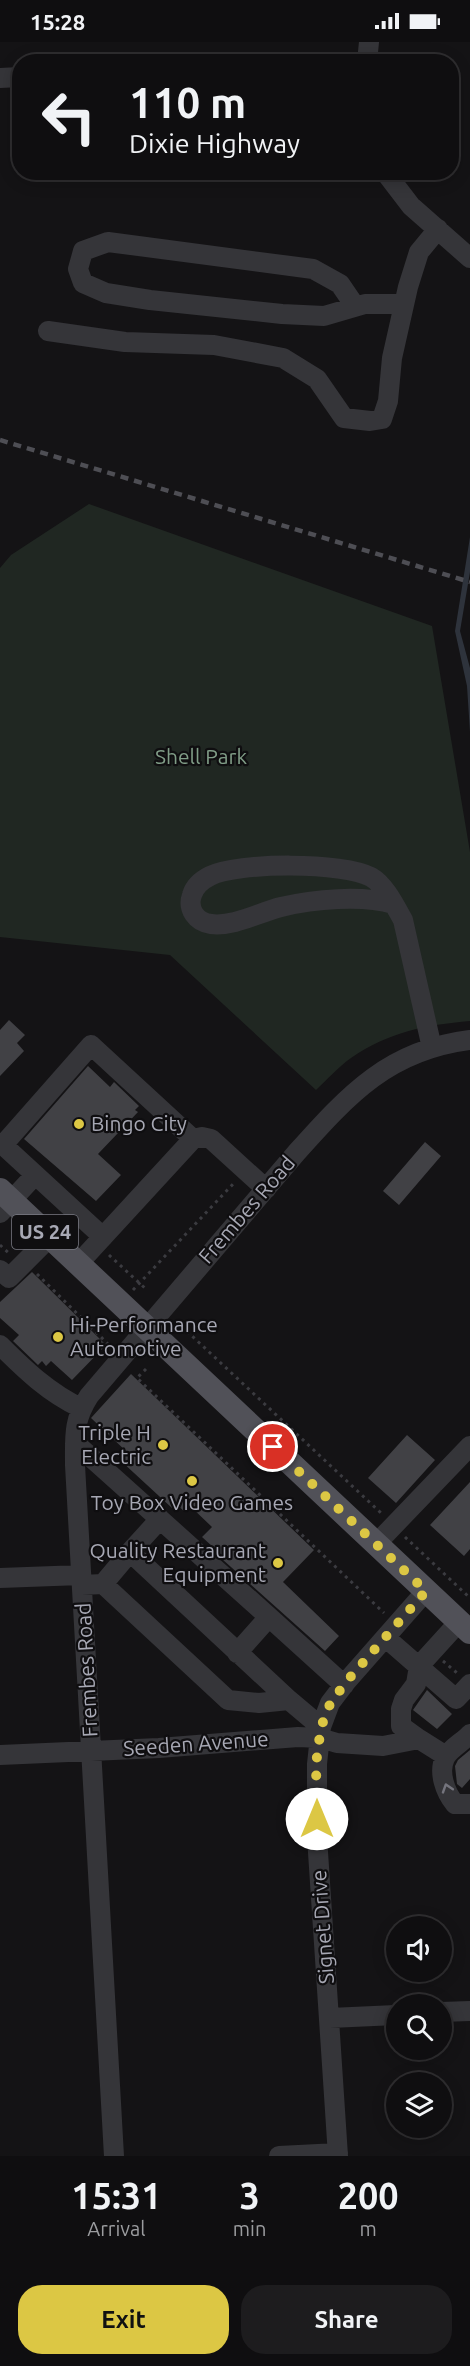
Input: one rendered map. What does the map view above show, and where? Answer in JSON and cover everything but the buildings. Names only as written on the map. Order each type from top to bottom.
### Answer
[{"type":"main road","name":"US 24","points":[[4,1201],[50,1237],[465,1627]]},
{"type":"street","points":[[391,180],[411,206],[470,258]]},
{"type":"street","points":[[48,331],[125,342],[214,345],[283,358],[317,379],[344,418],[370,421],[382,418],[388,400],[392,358],[404,304],[419,252],[438,230]]},
{"type":"street","points":[[355,306],[340,284],[313,269],[108,242],[83,250],[78,269],[83,283],[106,293],[150,300],[282,314],[324,316],[365,304],[404,304]]},
{"type":"street","points":[[394,904],[374,899],[310,902],[282,906],[224,924],[211,924],[200,920],[192,913],[190,904],[192,893],[201,880],[222,870],[284,865],[360,872],[372,877],[394,904],[404,920],[432,1047]]},
{"type":"street","name":"Frembes Road","points":[[114,2156],[75,1443],[78,1413],[89,1396],[146,1328],[331,1114],[360,1086],[406,1058],[432,1047],[470,1040]]},
{"type":"street","points":[[103,1237],[3,1144],[91,1045],[193,1139]]},
{"type":"street","points":[[78,1264],[193,1139],[202,1137],[211,1139],[266,1189]]},
{"type":"street","points":[[4,1201],[35,1174]]},
{"type":"street","points":[[0,1270],[9,1278],[50,1237]]},
{"type":"street","points":[[0,1345],[38,1382],[65,1401],[81,1408]]},
{"type":"street","points":[[75,1443],[344,1685]]},
{"type":"street","points":[[376,1544],[470,1446]]},
{"type":"street","points":[[103,1584],[160,1519]]},
{"type":"street","points":[[130,1552],[289,1700],[320,1732]]},
{"type":"street","points":[[0,1578],[82,1580],[103,1584],[228,1700],[259,1703],[289,1700]]},
{"type":"street","name":"Signet Drive","points":[[338,2155],[317,1838],[316,1764],[320,1732],[330,1704],[344,1685],[426,1591]]},
{"type":"street","points":[[237,1653],[269,1617]]},
{"type":"street","points":[[446,1756],[401,1726],[399,1719],[404,1700],[416,1684],[419,1666],[465,1627]]},
{"type":"street","points":[[386,1638],[456,1699],[470,1684]]},
{"type":"street","name":"Seeden Avenue","points":[[0,1755],[159,1748],[320,1732],[337,1743],[383,1746],[419,1739]]},
{"type":"street","points":[[470,1734],[446,1756],[443,1767],[449,1797],[455,1804],[470,1804]]},
{"type":"street","points":[[452,2012],[470,2011]]},
{"type":"street","points":[[330,2018],[386,2015]]},
{"type":"street","points":[[279,2156],[338,2155]]},
{"type":"path","points":[[133,1290],[237,1180]]},
{"type":"path","points":[[0,1245],[23,1265],[31,1268],[108,1344]]},
{"type":"path","points":[[172,1317],[470,1598]]},
{"type":"path","points":[[95,1330],[101,1325]]},
{"type":"path","points":[[136,1367],[144,1371],[137,1378],[384,1613]]},
{"type":"green space","name":"Shell Park","points":[[89,504],[432,626],[470,852],[470,1021],[408,1031],[379,1042],[346,1062],[316,1090],[170,955],[0,937],[0,568],[11,555]]},
{"type":"shaded area","points":[[470,537],[470,572],[460,631],[470,668],[470,732],[467,686],[455,631]]},
{"type":"railway","points":[[0,440],[470,582]]},
{"type":"place","name":"Bingo City","points":[[79,1124]]},
{"type":"place","name":"Hi-Performance Automotive","points":[[58,1337]]},
{"type":"place","name":"Triple H Electric","points":[[163,1445]]},
{"type":"place","name":"Toy Box Video Games","points":[[192,1481]]},
{"type":"place","name":"Quality Restaurant Equipment","points":[[278,1563]]},
{"type":"route","points":[[273,1447],[426,1591],[346,1682],[330,1704],[321,1727],[316,1764],[317,1819]]}]
